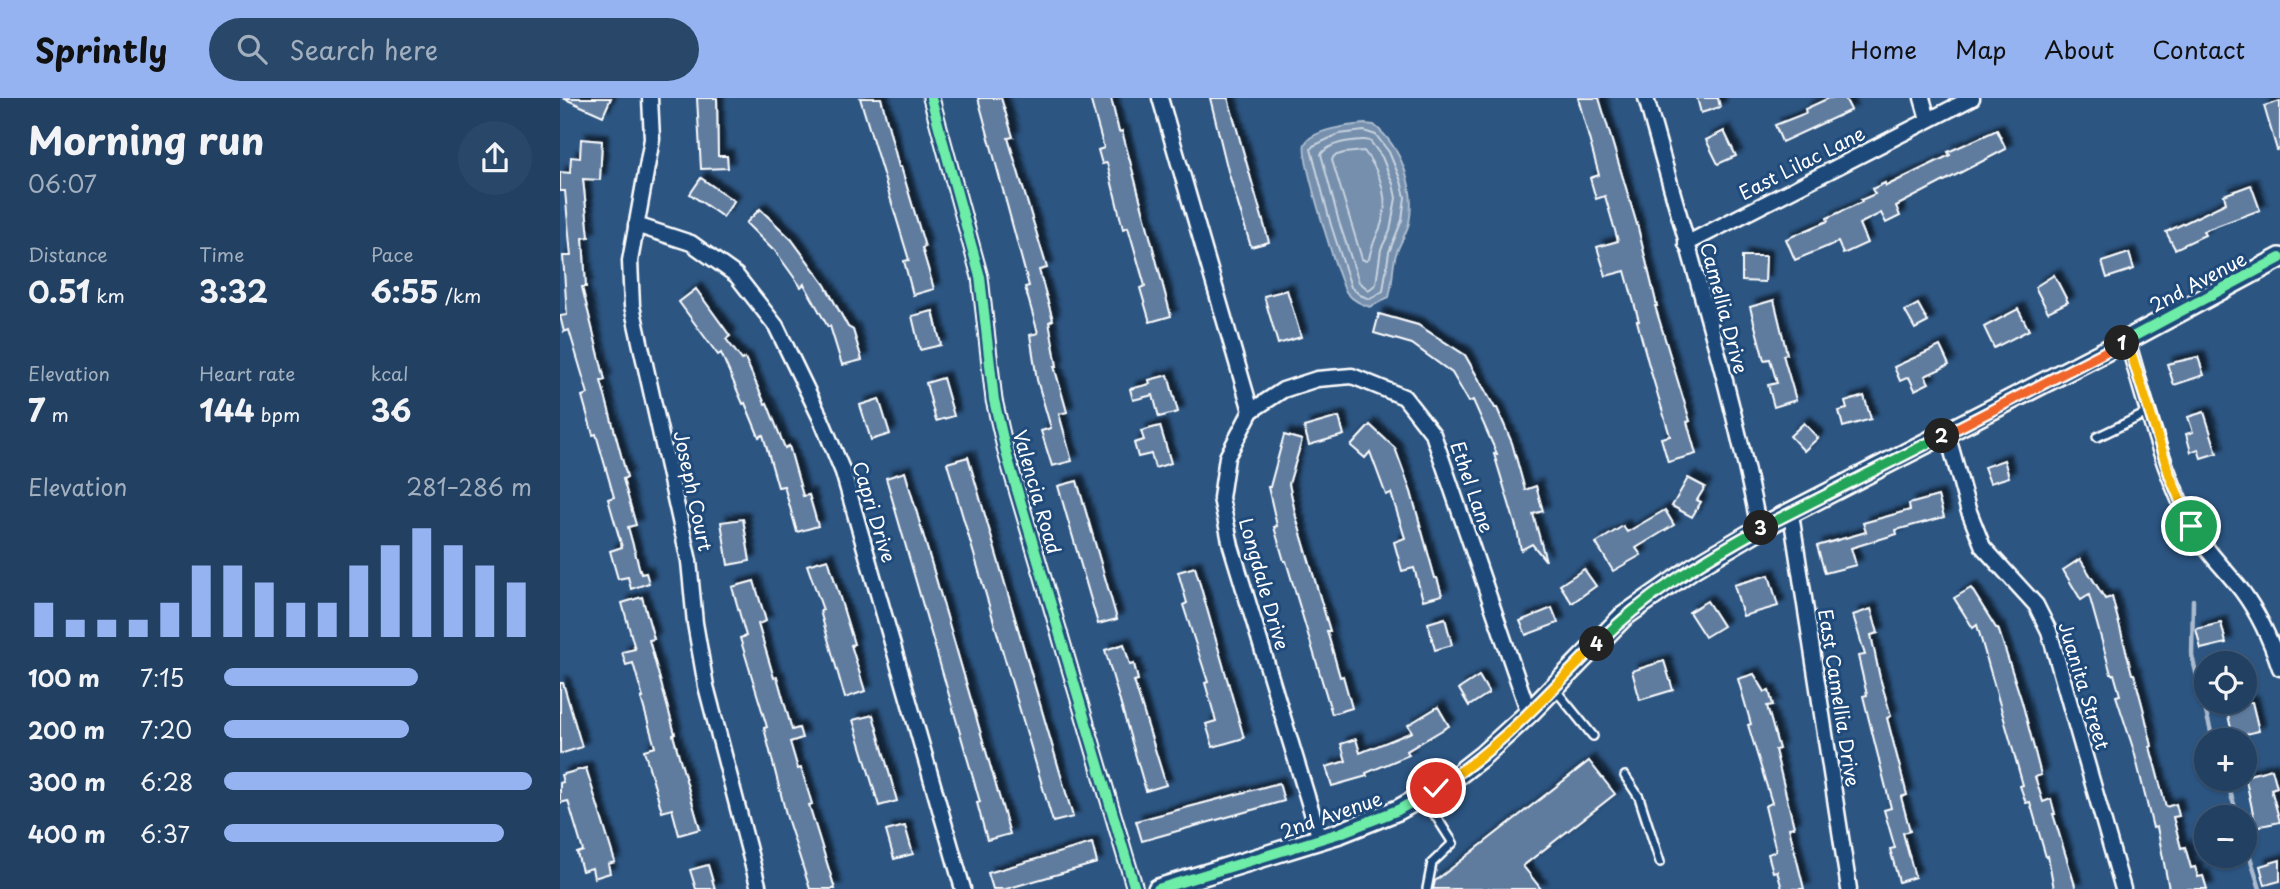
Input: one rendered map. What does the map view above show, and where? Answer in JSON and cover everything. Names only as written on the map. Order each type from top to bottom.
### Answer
[{"type":"street","name":"Joseph Court","points":[[650,98],[652,139],[630,261],[632,306],[689,561],[695,623],[706,686],[759,889]]},
{"type":"street","name":"Valencia Road","points":[[931,98],[981,277],[994,400],[1007,456],[1135,889]]},
{"type":"street","points":[[1160,98],[1251,411]]},
{"type":"street","name":"Camellia Drive","points":[[1646,98],[1747,470],[1759,529]]},
{"type":"street","points":[[1922,98],[1928,120]]},
{"type":"street","name":"East Lilac Lane","points":[[1686,244],[1972,98]]},
{"type":"street","name":"Capri Drive","points":[[636,225],[691,243],[736,275],[776,326],[843,471],[963,889]]},
{"type":"street","name":"2nd Avenue","points":[[1158,889],[1208,882],[1375,820],[1423,796],[1459,774],[1529,713],[1623,617],[1693,568],[1759,529],[2127,340],[2280,258]]},
{"type":"street","points":[[2127,340],[2170,476],[2191,526],[2245,595],[2269,638],[2280,668]]},
{"type":"street","name":"Ethel Lane","points":[[1251,411],[1283,390],[1317,379],[1352,376],[1404,397],[1433,434],[1529,713]]},
{"type":"street","name":"Longdale Drive","points":[[1251,411],[1227,457],[1221,498],[1231,546],[1320,839]]},
{"type":"street","name":"Juanita Street","points":[[1947,433],[1968,509],[1983,547],[2036,605],[2049,631],[2123,889]]},
{"type":"street","name":"East Camellia Drive","points":[[1791,514],[1849,889]]},
{"type":"lane","points":[[2097,437],[2148,412]]},
{"type":"lane","points":[[1554,688],[1594,736]]},
{"type":"lane","points":[[1625,776],[1639,797],[1660,862]]},
{"type":"lane","points":[[1423,796],[1453,843],[1432,863],[1427,889]]},
{"type":"water","points":[[1374,125],[1384,134],[1399,157],[1408,183],[1411,210],[1409,223],[1396,254],[1389,297],[1370,307],[1352,298],[1343,284],[1321,218],[1305,153],[1305,144],[1315,135],[1332,129]]},
{"type":"building","points":[[563,98],[611,98],[603,116]]},
{"type":"building","points":[[697,98],[717,98],[718,156],[727,156],[728,168],[701,169]]},
{"type":"building","points":[[860,98],[881,98],[899,167],[925,247],[922,248],[934,289],[913,295],[904,261],[909,260]]},
{"type":"building","points":[[978,98],[1001,98],[1013,137],[1008,138],[1047,268],[1039,270],[1053,320],[1049,322],[1057,366],[1054,366],[1067,412],[1059,414],[1072,461],[1052,466],[1041,431],[1051,428],[1037,380],[1030,335],[1038,333],[1025,287],[1029,286]]},
{"type":"building","points":[[1090,98],[1111,98],[1171,316],[1150,322],[1140,288],[1145,286],[1128,227],[1123,229],[1107,163],[1102,164],[1098,150],[1104,148]]},
{"type":"building","points":[[1210,98],[1228,98],[1269,242],[1251,247]]},
{"type":"building","points":[[1578,98],[1599,98],[1638,228],[1655,306],[1690,421],[1687,422],[1696,454],[1668,462],[1661,438],[1670,436],[1625,271],[1606,276],[1597,247],[1618,241],[1605,196],[1596,199],[1590,178],[1599,175]]},
{"type":"building","points":[[1697,98],[1718,98],[1720,107],[1701,113]]},
{"type":"building","points":[[1829,98],[1845,98],[1851,110],[1782,142],[1775,125],[1806,113],[1805,109]]},
{"type":"building","points":[[2280,101],[2280,149],[2277,150],[2264,106]]},
{"type":"building","points":[[1997,130],[2006,149],[1896,206],[1900,216],[1886,223],[1881,213],[1859,224],[1867,243],[1843,254],[1838,242],[1795,260],[1786,239],[1828,221],[1827,218],[1862,202],[1861,200],[1875,194],[1872,189],[1885,183],[1886,186],[1950,155],[1948,152]]},
{"type":"building","points":[[1724,131],[1736,156],[1718,164],[1706,140]]},
{"type":"building","points":[[581,139],[602,141],[600,180],[583,179],[589,237],[583,238],[586,287],[582,287],[605,380],[601,381],[627,477],[623,479],[636,525],[628,527],[641,574],[646,573],[649,583],[631,589],[628,577],[618,579],[610,551],[622,547],[608,499],[614,497],[582,396],[588,394],[569,330],[564,332],[560,316],[567,315],[563,256],[571,256],[565,191],[560,191],[560,172],[570,173],[571,157],[580,158]]},
{"type":"building","points":[[701,178],[734,201],[723,217],[690,194]]},
{"type":"building","points":[[2251,185],[2260,210],[2203,231],[2205,235],[2175,249],[2166,232],[2226,203],[2224,195]]},
{"type":"building","points":[[760,209],[792,240],[825,285],[848,327],[853,330],[862,360],[842,365],[830,326],[828,327],[804,284],[801,287],[773,248],[746,223]]},
{"type":"building","points":[[2129,253],[2134,269],[2107,278],[2102,262]]},
{"type":"building","points":[[1742,256],[1766,256],[1765,282],[1742,281]]},
{"type":"building","points":[[2054,275],[2068,302],[2048,312],[2035,287]]},
{"type":"building","points":[[696,289],[730,336],[726,339],[742,360],[745,358],[785,448],[789,446],[803,496],[809,495],[818,526],[797,532],[784,486],[778,487],[763,435],[759,437],[721,353],[718,355],[679,302]]},
{"type":"building","points":[[1287,290],[1301,337],[1278,344],[1264,296]]},
{"type":"building","points":[[1774,300],[1787,354],[1783,355],[1796,400],[1774,407],[1768,385],[1777,383],[1770,359],[1764,360],[1750,307]]},
{"type":"building","points":[[1918,304],[1928,322],[1915,329],[1905,311]]},
{"type":"building","points":[[2018,309],[2029,330],[1994,348],[1984,327]]},
{"type":"building","points":[[933,311],[941,345],[920,350],[912,316]]},
{"type":"building","points":[[1379,314],[1418,325],[1465,355],[1497,408],[1512,443],[1525,490],[1536,486],[1543,511],[1533,514],[1546,561],[1532,544],[1521,550],[1494,454],[1497,454],[1473,400],[1469,402],[1452,373],[1412,344],[1374,333]]},
{"type":"building","points":[[1940,346],[1949,365],[1925,376],[1929,383],[1915,390],[1909,377],[1900,381],[1894,367]]},
{"type":"building","points":[[2198,357],[2204,375],[2174,385],[2167,364]]},
{"type":"building","points":[[1168,375],[1178,412],[1159,417],[1153,395],[1133,400],[1130,389],[1150,384],[1149,380]]},
{"type":"building","points":[[943,378],[954,416],[936,421],[926,383]]},
{"type":"building","points":[[1864,396],[1871,419],[1843,427],[1839,411],[1847,409],[1845,402]]},
{"type":"building","points":[[879,399],[890,434],[871,440],[860,405]]},
{"type":"building","points":[[2204,412],[2217,453],[2201,458],[2198,449],[2191,452],[2186,434],[2193,432],[2188,417]]},
{"type":"building","points":[[1339,417],[1344,435],[1309,445],[1304,427]]},
{"type":"building","points":[[1804,423],[1818,438],[1804,451],[1790,436]]},
{"type":"building","points":[[1370,425],[1395,448],[1442,595],[1423,600],[1414,568],[1402,571],[1394,542],[1405,538],[1391,493],[1386,495],[1370,452],[1365,458],[1351,446]]},
{"type":"building","points":[[1160,426],[1171,463],[1155,468],[1151,454],[1138,457],[1134,443],[1144,440],[1141,431]]},
{"type":"building","points":[[1284,435],[1302,440],[1289,484],[1296,517],[1330,631],[1327,631],[1352,708],[1332,714],[1274,527],[1277,526],[1268,487]]},
{"type":"building","points":[[968,457],[1073,817],[1053,822],[947,463]]},
{"type":"building","points":[[2004,460],[2009,477],[1990,483],[1984,467]]},
{"type":"building","points":[[905,472],[1010,834],[987,840],[977,803],[980,802],[886,478]]},
{"type":"building","points":[[1688,478],[1705,487],[1697,500],[1701,502],[1692,517],[1672,506]]},
{"type":"building","points":[[1077,481],[1117,619],[1098,624],[1058,486]]},
{"type":"building","points":[[1938,496],[1944,517],[1896,530],[1897,534],[1851,548],[1856,565],[1825,573],[1817,546],[1866,532],[1863,523],[1910,510],[1909,504]]},
{"type":"building","points":[[1665,510],[1674,525],[1636,548],[1641,555],[1613,571],[1596,543],[1623,526],[1627,532]]},
{"type":"building","points":[[743,519],[750,561],[728,565],[721,522]]},
{"type":"building","points":[[828,559],[865,691],[845,698],[820,611],[823,610],[807,565]]},
{"type":"building","points":[[2080,559],[2105,599],[2112,597],[2143,708],[2166,807],[2176,804],[2179,816],[2173,817],[2181,848],[2185,847],[2191,868],[2195,868],[2198,877],[2203,876],[2207,889],[2169,889],[2157,827],[2153,828],[2134,751],[2116,696],[2120,695],[2114,674],[2111,674],[2089,595],[2081,600],[2063,570]]},
{"type":"building","points":[[1195,567],[1244,738],[1213,747],[1206,724],[1216,721],[1205,683],[1208,682],[1183,605],[1187,603],[1178,572]]},
{"type":"building","points":[[1584,569],[1596,586],[1572,603],[1560,585]]},
{"type":"building","points":[[1769,575],[1778,606],[1743,616],[1734,585]]},
{"type":"building","points":[[754,581],[766,621],[758,624],[792,730],[799,728],[802,738],[790,742],[798,769],[801,768],[812,804],[809,805],[835,889],[810,889],[787,818],[764,728],[767,727],[740,638],[746,636],[732,587]]},
{"type":"building","points":[[1971,588],[1998,628],[2022,702],[2041,775],[2035,777],[2043,802],[2051,799],[2076,889],[2054,889],[2048,856],[2046,857],[2030,802],[2026,803],[2020,786],[2023,785],[1977,625],[1973,628],[1954,598]]},
{"type":"building","points":[[642,597],[654,639],[649,640],[700,829],[679,835],[672,809],[662,812],[644,750],[655,747],[643,698],[633,663],[626,665],[622,652],[635,649],[622,603]]},
{"type":"building","points":[[1707,601],[1723,626],[1705,637],[1689,612]]},
{"type":"building","points":[[1552,608],[1558,623],[1526,635],[1520,621]]},
{"type":"building","points":[[1871,609],[1878,633],[1871,635],[1891,716],[1887,718],[1907,795],[1901,797],[1910,831],[1903,833],[1915,877],[1899,882],[1890,849],[1895,848],[1884,810],[1891,808],[1863,696],[1867,695],[1858,656],[1865,655],[1853,615]]},
{"type":"building","points":[[1445,618],[1452,645],[1435,650],[1428,623]]},
{"type":"building","points":[[2221,623],[2226,643],[2201,649],[2196,629]]},
{"type":"building","points":[[1124,644],[1130,665],[1134,664],[1138,680],[1134,681],[1166,785],[1146,791],[1105,650]]},
{"type":"building","points":[[1664,661],[1673,690],[1640,700],[1632,671]]},
{"type":"building","points":[[1754,674],[1765,692],[1769,691],[1773,705],[1767,706],[1779,749],[1775,750],[1794,827],[1789,828],[1804,889],[1782,889],[1768,854],[1776,851],[1765,806],[1772,803],[1748,725],[1751,724],[1738,679]]},
{"type":"building","points":[[1479,676],[1489,693],[1469,706],[1459,689]]},
{"type":"building","points":[[560,683],[563,683],[582,747],[560,754]]},
{"type":"building","points":[[1438,707],[1449,726],[1407,751],[1409,755],[1366,773],[1367,776],[1332,786],[1326,767],[1346,761],[1341,744],[1356,739],[1360,753],[1412,732],[1408,725]]},
{"type":"building","points":[[2228,714],[2255,714],[2259,731],[2257,728],[2231,728]]},
{"type":"building","points":[[873,715],[897,801],[879,806],[853,720]]},
{"type":"building","points":[[1589,761],[1615,794],[1523,866],[1541,889],[1433,889],[1435,881]]},
{"type":"building","points":[[586,768],[615,862],[608,864],[610,873],[594,878],[592,868],[582,871],[577,853],[583,851],[568,801],[560,803],[560,783],[563,782],[561,775]]},
{"type":"building","points":[[2272,769],[2277,787],[2271,789],[2280,822],[2257,827],[2257,805],[2251,805],[2248,791],[2257,791],[2257,773]]},
{"type":"building","points":[[1279,783],[1284,801],[1142,841],[1136,821]]},
{"type":"building","points":[[905,826],[913,854],[894,859],[886,831]]},
{"type":"building","points":[[1092,843],[1097,863],[1006,889],[993,889],[988,873]]},
{"type":"building","points":[[2280,860],[2280,881],[2265,885],[2260,866]]},
{"type":"building","points":[[708,865],[715,889],[696,889],[690,870]]},
{"type":"waterway","points":[[2193,600],[2192,656],[2210,728]]},
{"type":"waterway","points":[[2230,791],[2234,805]]},
{"type":"waterway","points":[[2253,868],[2260,889]]},
{"type":"cycle path","points":[[931,98],[980,277],[994,400],[1007,456],[1135,889]]},
{"type":"cycle path","points":[[1158,889],[1340,833],[1398,810],[1423,796],[1482,756],[1529,713],[1623,617],[1693,568],[1759,529],[2127,340],[2280,258]]},
{"type":"route","points":[[1436,788],[1482,756],[1529,713],[1623,617],[1693,568],[1759,529],[2127,340],[2170,476],[2191,526]]}]
